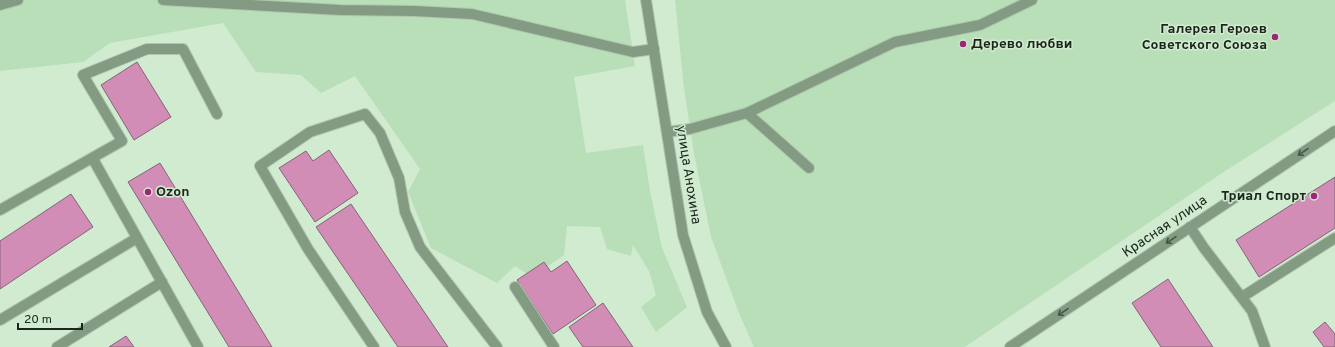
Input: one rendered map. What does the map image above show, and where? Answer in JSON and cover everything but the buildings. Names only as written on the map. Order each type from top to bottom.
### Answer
[{"type":"street","points":[[0,5],[18,0]]},
{"type":"street","points":[[163,0],[340,10],[414,11],[472,14],[633,52],[654,49]]},
{"type":"street","name":"улица Анохина","points":[[646,0],[683,235],[707,312],[726,347]]},
{"type":"street","points":[[667,132],[690,129],[747,113],[895,42],[980,25],[1032,0]]},
{"type":"street","points":[[0,210],[93,159],[122,141],[83,75],[147,49],[183,49],[216,114]]},
{"type":"street","points":[[747,113],[810,168]]},
{"type":"street","points":[[374,347],[308,249],[260,166],[310,132],[365,114],[380,133],[400,178],[405,212],[420,247],[497,347]]},
{"type":"street","name":"Красная улица","points":[[1010,347],[1335,131]]},
{"type":"street","points":[[93,159],[198,347]]},
{"type":"street","points":[[1190,227],[1204,248],[1252,311],[1265,347]]},
{"type":"street","points":[[0,320],[138,238]]},
{"type":"street","points":[[1242,297],[1335,238]]},
{"type":"street","points":[[57,347],[162,282]]},
{"type":"street","points":[[515,287],[554,347]]},
{"type":"green space","points":[[0,0],[625,0],[635,66],[574,77],[586,153],[643,145],[650,191],[662,248],[687,307],[656,332],[641,307],[656,295],[649,271],[633,245],[631,256],[607,249],[600,227],[567,226],[564,255],[532,277],[515,266],[497,283],[431,248],[408,192],[420,169],[355,76],[321,93],[301,75],[256,72],[223,23],[110,43],[83,62],[0,71]]},
{"type":"green space","points":[[675,0],[1335,0],[1335,101],[1222,173],[965,347],[754,347],[739,313],[711,237],[694,154],[684,88]]},
{"type":"place","name":"Галерея Героев Советского Союза","points":[[1275,37]]},
{"type":"place","name":"Дерево любви","points":[[963,44]]},
{"type":"place","name":"Ozon","points":[[148,192]]},
{"type":"place","name":"Триал Спорт","points":[[1314,196]]}]
